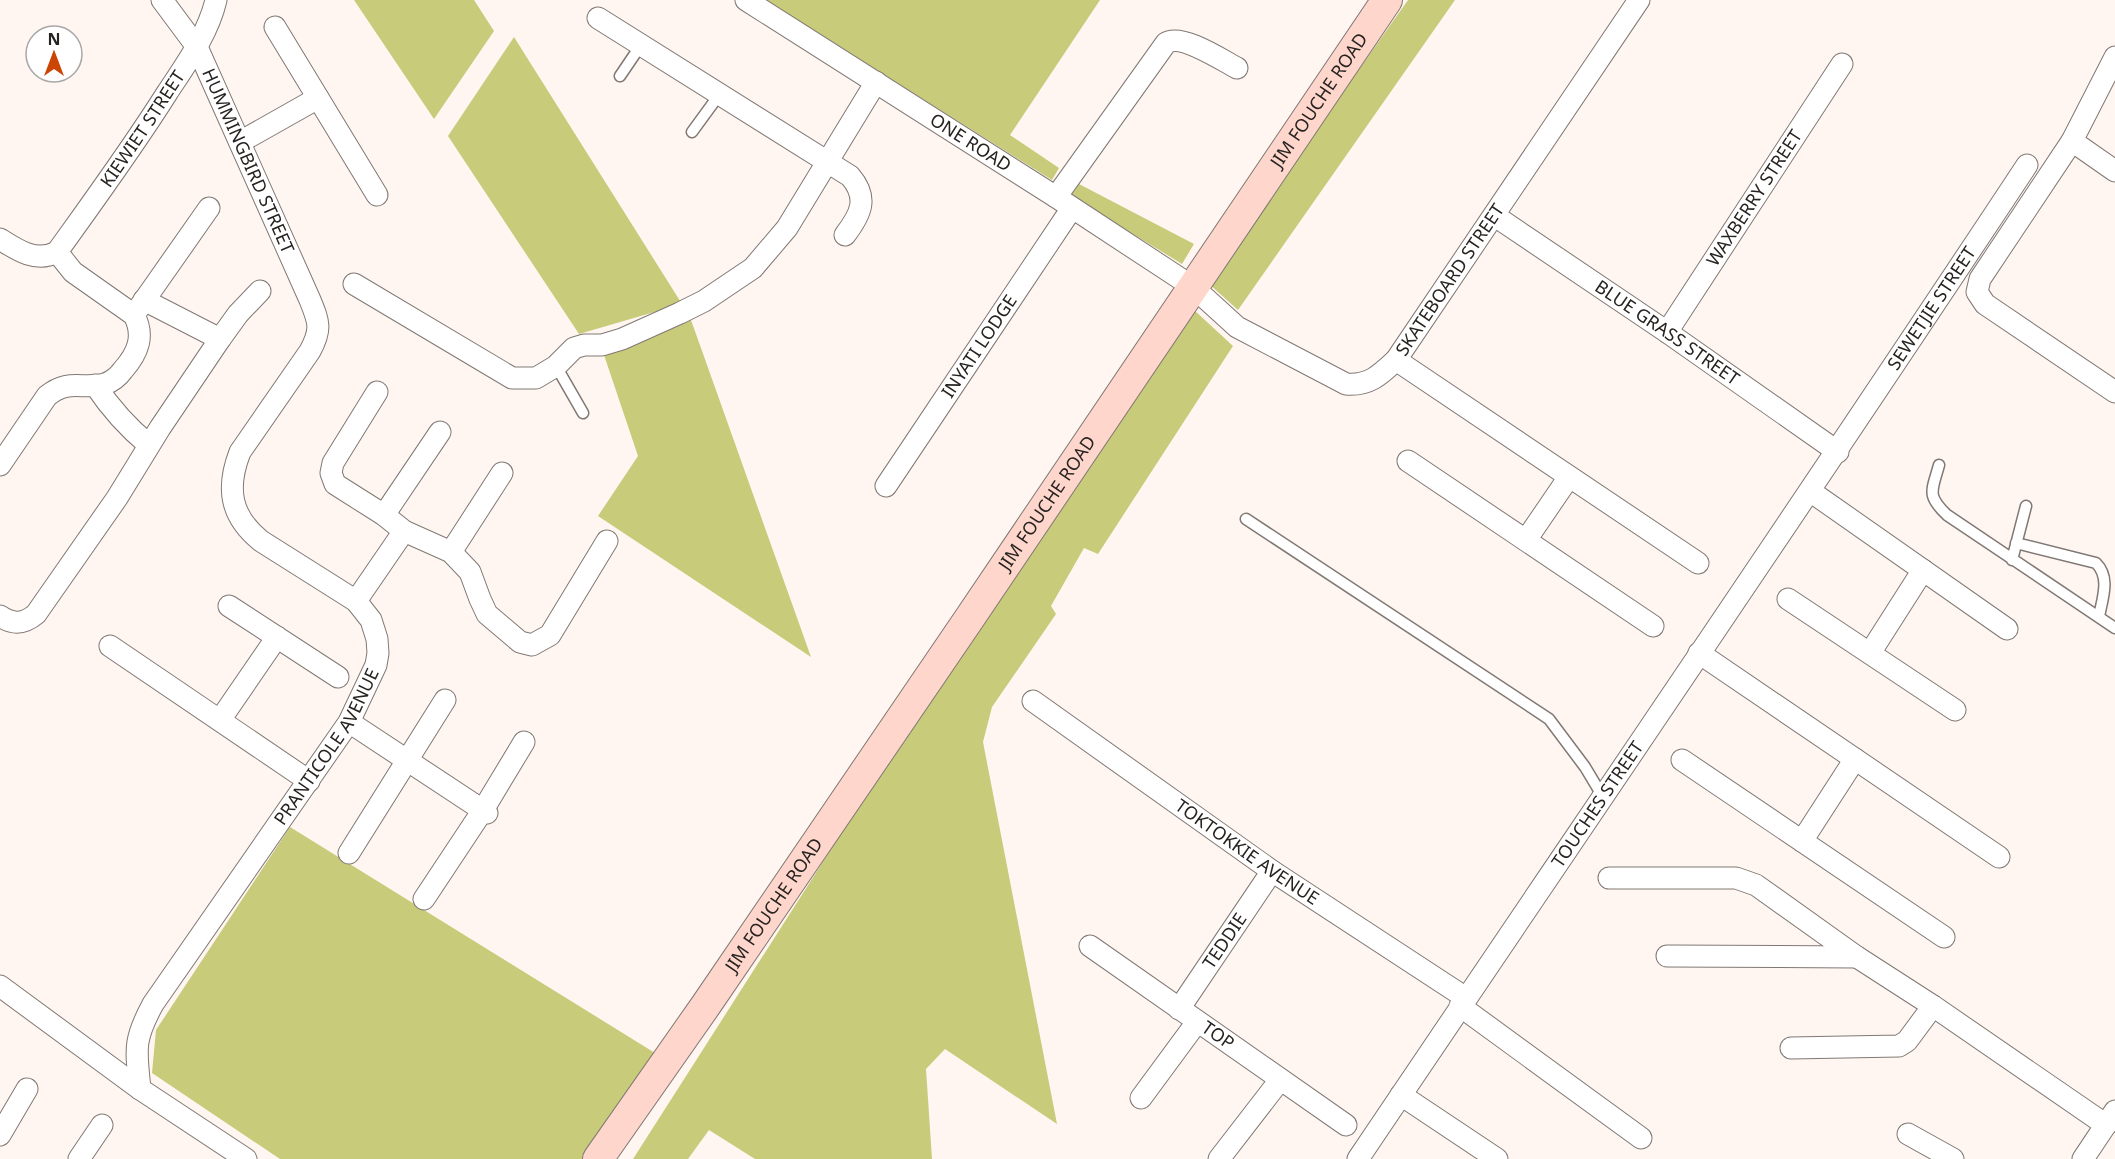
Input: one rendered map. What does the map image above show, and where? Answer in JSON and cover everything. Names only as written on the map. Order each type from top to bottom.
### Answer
[{"type":"street","name":"HUMMINGBIRD STREET","points":[[162,0],[197,47],[310,300],[319,328]]},
{"type":"street","name":"KIEWIET STREET","points":[[57,252],[133,147],[197,47],[214,10],[216,0]]},
{"type":"street","name":"ONE ROAD","points":[[746,0],[1064,202],[1193,287]]},
{"type":"street","name":"JIM FOUCHE ROAD","points":[[598,1159],[706,1005],[1387,0]]},
{"type":"street","name":"SKATEBOARD STREET","points":[[1193,287],[1237,327],[1346,384],[1358,385],[1371,381],[1396,360],[1639,0]]},
{"type":"street","points":[[598,18],[850,176],[859,187],[862,199],[854,224],[845,235]]},
{"type":"street","points":[[275,27],[377,195]]},
{"type":"street","name":"INYATI LODGE","points":[[886,486],[1166,43],[1170,40],[1180,41],[1238,68]]},
{"type":"street","points":[[2115,57],[2072,141],[1980,279],[1977,291],[1985,304],[2115,392]]},
{"type":"street","name":"WAXBERRY STREET","points":[[1667,332],[1842,64]]},
{"type":"street","points":[[354,284],[512,378],[536,378],[556,366],[574,348],[584,345],[602,345],[622,339],[704,301],[753,268],[787,228],[876,82]]},
{"type":"street","points":[[240,142],[318,98]]},
{"type":"street","points":[[2072,141],[2115,171]]},
{"type":"street","name":"SEWETJIE STREET","points":[[1838,452],[2027,165]]},
{"type":"street","points":[[0,465],[47,396],[65,386],[78,384],[95,386],[115,379],[135,357],[140,336],[139,308],[209,208]]},
{"type":"street","name":"BLUE GRASS STREET","points":[[1495,216],[1667,332],[1838,452]]},
{"type":"street","points":[[0,239],[19,251],[32,255],[48,255],[57,252],[73,273],[139,308],[220,339]]},
{"type":"street","points":[[0,616],[10,622],[20,622],[28,621],[36,614],[117,498],[220,339],[238,314],[260,291]]},
{"type":"street","name":"PRANTICOLE AVENUE","points":[[140,1089],[136,1052],[137,1037],[153,1004],[349,722],[370,679],[378,653],[375,629],[356,601],[261,542],[240,519],[232,494],[234,468],[240,452],[310,351],[317,339],[319,328]]},
{"type":"street","points":[[1396,360],[1698,563]]},
{"type":"street","points":[[95,386],[128,428],[149,446]]},
{"type":"street","points":[[377,392],[333,463],[331,473],[335,483],[404,531],[451,552],[470,572],[488,614],[520,642],[532,645],[550,635],[607,541]]},
{"type":"street","points":[[384,515],[440,432]]},
{"type":"street","name":"TOUCHES STREET","points":[[1358,1159],[1699,653],[1838,452]]},
{"type":"street","points":[[1408,461],[1653,626]]},
{"type":"street","points":[[451,552],[502,472]]},
{"type":"street","points":[[1526,540],[1569,477]]},
{"type":"street","points":[[1810,491],[2007,629]]},
{"type":"street","points":[[356,601],[404,531]]},
{"type":"street","points":[[1870,653],[1923,570]]},
{"type":"street","points":[[1788,599],[1955,710]]},
{"type":"street","points":[[229,606],[338,677]]},
{"type":"street","points":[[220,720],[277,637]]},
{"type":"street","points":[[110,646],[309,781]]},
{"type":"street","points":[[1699,653],[1999,857]]},
{"type":"street","points":[[349,852],[445,700]]},
{"type":"street","name":"TOKTOKKIE AVENUE","points":[[1033,701],[1272,871],[1463,1002],[1641,1138]]},
{"type":"street","points":[[349,722],[485,812]]},
{"type":"street","points":[[424,899],[485,812],[524,742]]},
{"type":"street","points":[[1802,841],[1855,759]]},
{"type":"street","points":[[1682,760],[1944,937]]},
{"type":"street","name":"TEDDIE","points":[[1179,1009],[1272,871]]},
{"type":"street","points":[[1609,878],[1736,878],[1756,885],[1857,957],[2110,1118],[2086,1158]]},
{"type":"street","name":"TOP","points":[[1090,946],[1346,1125]]},
{"type":"street","points":[[1667,956],[1857,957]]},
{"type":"street","points":[[0,986],[140,1089],[220,1152],[246,1159]]},
{"type":"street","name":"JIM FOUCHE ROAD","points":[[614,1159],[706,1005]]},
{"type":"street","points":[[1791,1048],[1899,1046],[1906,1041],[1933,1006]]},
{"type":"street","points":[[1141,1098],[1197,1022]]},
{"type":"street","points":[[1219,1159],[1280,1080]]},
{"type":"street","points":[[0,1135],[27,1089]]},
{"type":"street","points":[[1401,1095],[1497,1159]]},
{"type":"street","points":[[79,1159],[102,1125]]},
{"type":"street","points":[[1908,1134],[1953,1159]]},
{"type":"lane","points":[[620,76],[641,45]]},
{"type":"lane","points":[[692,132],[719,95]]},
{"type":"lane","points":[[556,366],[583,413]]},
{"type":"lane","points":[[1939,465],[1932,492],[1935,503],[1947,515],[2115,628]]},
{"type":"lane","points":[[2012,560],[2026,506]]},
{"type":"lane","points":[[1246,519],[1549,719],[1585,767],[1603,797]]},
{"type":"lane","points":[[2016,543],[2096,563],[2103,570],[2105,583],[2099,617]]},
{"type":"green space","points":[[354,0],[474,0],[494,31],[434,119]]},
{"type":"green space","points":[[765,0],[1100,0],[1010,135],[1059,168],[1052,180]]},
{"type":"green space","points":[[1408,0],[1455,0],[1238,310],[1208,283]]},
{"type":"green space","points":[[514,37],[682,304],[579,334],[448,136]]},
{"type":"green space","points":[[1079,184],[1194,244],[1182,264],[1071,196]]},
{"type":"green space","points":[[1193,309],[1233,346],[1098,554],[1084,548],[1051,606],[1056,614],[992,707],[983,742],[1057,1124],[945,1049],[926,1069],[932,1159],[755,1159],[709,1130],[688,1159],[633,1159],[874,782]]},
{"type":"green space","points":[[691,320],[811,657],[598,516],[638,456],[604,355]]},
{"type":"green space","points":[[290,827],[655,1053],[583,1159],[280,1159],[152,1073],[156,1030]]}]
